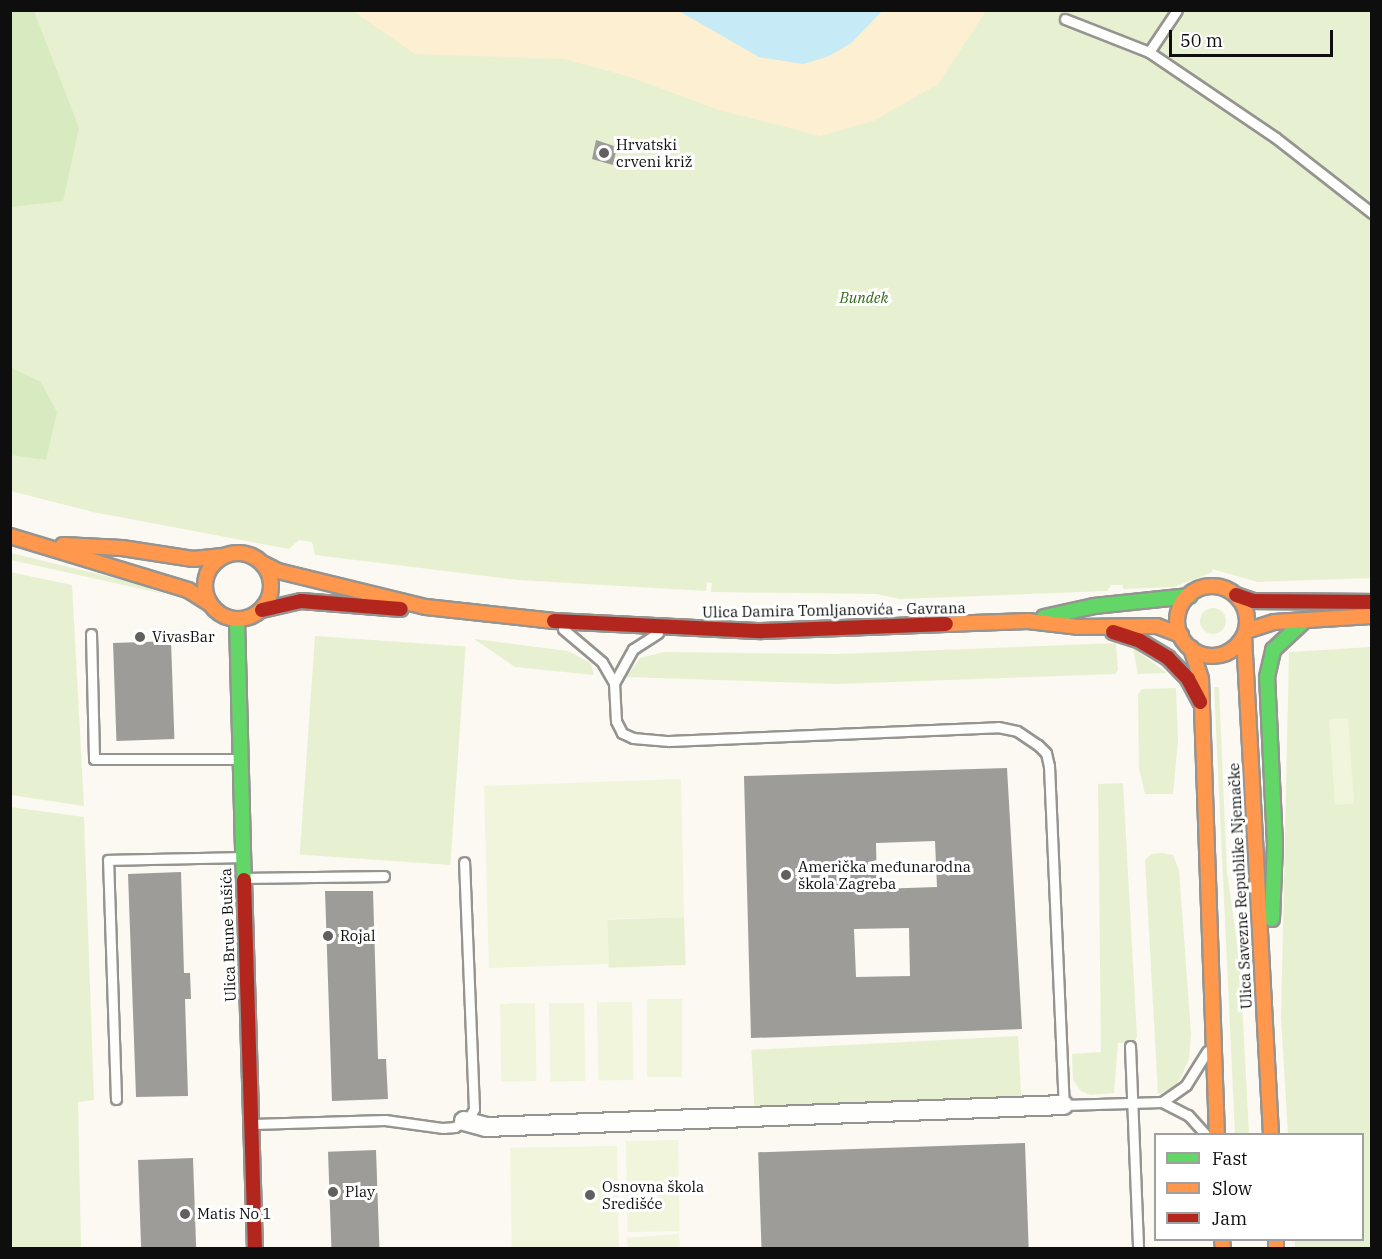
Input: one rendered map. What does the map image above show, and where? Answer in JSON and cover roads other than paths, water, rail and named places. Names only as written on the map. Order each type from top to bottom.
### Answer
[{"type":"street","name":"Ulica Damira Tomljanovića - Gavrana","points":[[10,536],[48,545],[103,567],[188,590],[210,603],[226,617],[237,620],[262,610],[301,601],[375,609],[426,607]]},
{"type":"street","name":"Ulica Damira Tomljanovića - Gavrana","points":[[48,545],[122,548],[193,559],[240,552],[278,571],[426,607],[549,621],[669,629],[796,630],[1028,621],[1095,627],[1157,626],[1181,635]]},
{"type":"street","points":[[210,603],[205,582],[214,562],[223,556]]},
{"type":"street","points":[[262,610],[272,582],[264,564]]},
{"type":"street","points":[[1371,602],[1253,601],[1227,589],[1207,586],[1189,596],[1178,616],[1181,635],[1191,648],[1210,656],[1230,651],[1245,633],[1263,624],[1371,616]]},
{"type":"street","points":[[1236,595],[1245,608],[1245,633]]},
{"type":"street","name":"Ulica Damira Tomljanovića - Gavrana","points":[[1028,621],[1070,610],[1166,601],[1189,596]]},
{"type":"street","name":"Ulica Brune Bušića","points":[[237,620],[238,759],[255,1248]]},
{"type":"street","points":[[1264,1002],[1275,872],[1267,676],[1274,650],[1304,621]]},
{"type":"street","points":[[1095,627],[1140,641],[1163,654],[1188,679],[1202,707]]},
{"type":"street","name":"Ulica Savezne Republike Njemačke","points":[[1245,633],[1270,1133]]},
{"type":"street","name":"Ulica Savezne Republike Njemačke","points":[[1191,648],[1200,668],[1217,1133]]},
{"type":"street","points":[[464,1121],[498,1127],[1065,1105]]},
{"type":"lane","points":[[1149,52],[1178,10]]},
{"type":"lane","points":[[1065,19],[1149,52],[1276,138],[1371,213]]},
{"type":"lane","points":[[549,621],[587,648],[615,683]]},
{"type":"lane","points":[[669,629],[633,649],[615,683],[616,721],[622,733],[647,741],[980,728],[1008,729],[1029,736],[1046,753],[1049,766],[1065,1105],[1162,1102],[1188,1115],[1204,1133]]},
{"type":"lane","points":[[91,634],[94,759],[238,759]]},
{"type":"lane","points":[[116,1099],[108,860],[242,857]]},
{"type":"lane","points":[[251,1124],[385,1120],[443,1128],[464,1121],[474,1109],[464,862]]},
{"type":"lane","points":[[243,878],[384,876]]},
{"type":"lane","points":[[1162,1102],[1186,1085],[1213,1035]]},
{"type":"lane","points":[[1130,1046],[1138,1248]]},
{"type":"water","points":[[679,11],[882,11],[851,43],[829,56],[803,64],[759,57]]},
{"type":"place","name":"Hrvatski crveni križ","points":[[604,153]]},
{"type":"place","name":"VivasBar","points":[[140,637]]},
{"type":"place","name":"Američka međunarodna škola Zagreba","points":[[786,875]]},
{"type":"place","name":"Rojal","points":[[328,936]]},
{"type":"place","name":"Play","points":[[333,1192]]},
{"type":"place","name":"Osnovna škola Središće","points":[[590,1195]]},
{"type":"place","name":"Matis No 1","points":[[185,1214]]},
{"type":"park label","name":"Bundek","points":[[864,298]]}]
